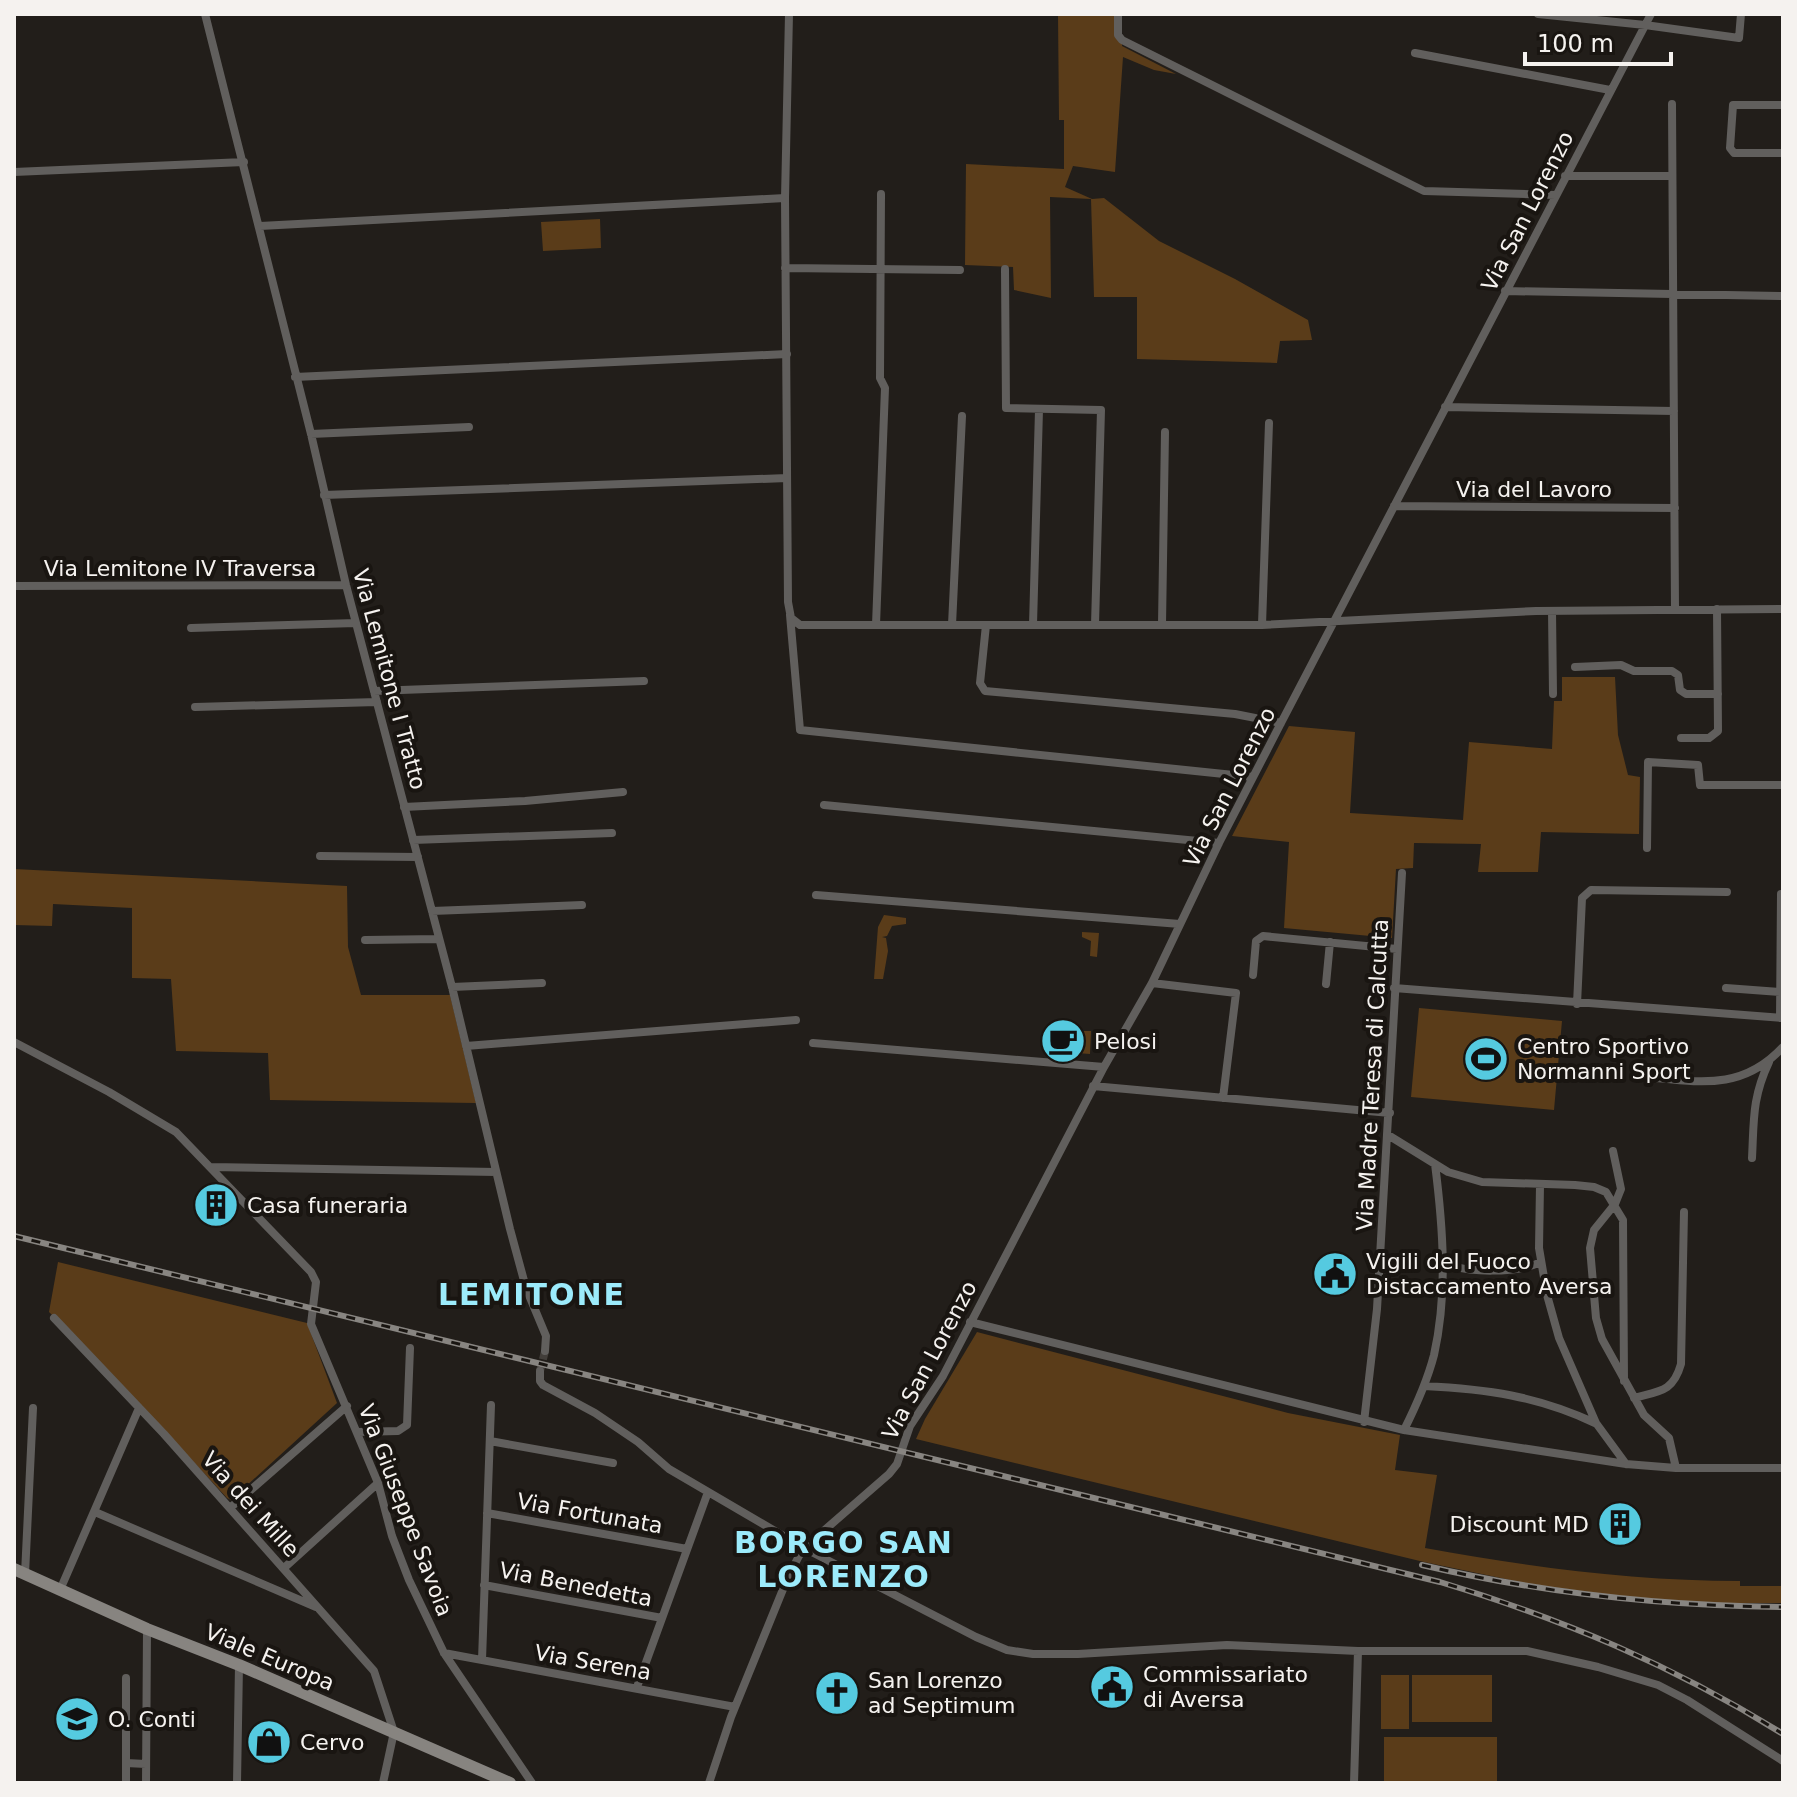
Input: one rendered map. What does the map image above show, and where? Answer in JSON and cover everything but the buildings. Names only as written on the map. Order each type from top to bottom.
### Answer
[{"type":"main road","name":"Viale Europa","points":[[20,1571],[147,1629],[239,1665],[510,1783]]},
{"type":"street","name":"Via Lemitone I Tratto","points":[[205,14],[260,226],[346,585],[452,987],[496,1172],[526,1288],[546,1336],[545,1351]]},
{"type":"street","points":[[789,14],[785,198],[788,602],[800,730],[1253,777]]},
{"type":"street","points":[[1118,14],[1118,35],[1122,40],[1424,191],[1555,195]]},
{"type":"street","points":[[1538,14],[1739,38],[1741,14]]},
{"type":"street","name":"Via San Lorenzo","points":[[709,1783],[735,1707],[788,1577],[804,1548],[897,1464],[910,1426],[938,1384],[1093,1086],[1152,983],[1219,843],[1651,14]]},
{"type":"street","points":[[1415,53],[1610,90]]},
{"type":"street","points":[[1672,104],[1675,609]]},
{"type":"street","points":[[1783,105],[1733,105],[1730,148],[1734,153],[1783,153]]},
{"type":"street","points":[[14,172],[244,162]]},
{"type":"street","points":[[1565,176],[1672,176]]},
{"type":"street","points":[[876,625],[885,388],[880,378],[881,194]]},
{"type":"street","points":[[260,226],[785,198]]},
{"type":"street","points":[[785,268],[960,270]]},
{"type":"street","points":[[1005,269],[1006,408],[1101,410],[1095,625]]},
{"type":"street","points":[[1505,291],[1783,296]]},
{"type":"street","points":[[295,377],[787,354]]},
{"type":"street","points":[[1445,407],[1674,411]]},
{"type":"street","points":[[1033,625],[1039,410]]},
{"type":"street","points":[[952,625],[962,416]]},
{"type":"street","points":[[1262,625],[1269,423]]},
{"type":"street","points":[[311,434],[469,427]]},
{"type":"street","points":[[1162,625],[1165,432]]},
{"type":"street","points":[[324,495],[787,478]]},
{"type":"street","name":"Via del Lavoro","points":[[1394,506],[1675,508]]},
{"type":"street","name":"Via Lemitone IV Traversa","points":[[14,586],[346,585]]},
{"type":"street","points":[[788,602],[791,618],[800,625],[1262,625],[1552,611],[1783,609]]},
{"type":"street","points":[[1681,738],[1709,738],[1718,731],[1717,609]]},
{"type":"street","points":[[1552,611],[1553,694]]},
{"type":"street","points":[[191,628],[356,623]]},
{"type":"street","points":[[986,625],[980,683],[985,691],[1235,714],[1281,723]]},
{"type":"street","points":[[1575,667],[1621,665],[1634,671],[1672,671],[1678,675],[1680,690],[1686,694],[1718,694]]},
{"type":"street","points":[[374,691],[644,681]]},
{"type":"street","points":[[195,707],[377,702]]},
{"type":"street","points":[[1647,848],[1648,762],[1698,765],[1700,785],[1783,785]]},
{"type":"street","points":[[404,807],[623,792]]},
{"type":"street","points":[[824,805],[1219,843]]},
{"type":"street","points":[[413,840],[612,833]]},
{"type":"street","points":[[320,856],[418,857]]},
{"type":"street","name":"Via Madre Teresa di Calcutta","points":[[1364,1422],[1377,1309],[1402,873]]},
{"type":"street","points":[[1577,1004],[1582,898],[1585,892],[1727,892]]},
{"type":"street","points":[[1394,988],[1781,1018],[1781,894]]},
{"type":"street","points":[[816,895],[1180,924]]},
{"type":"street","points":[[432,911],[582,905]]},
{"type":"street","points":[[1253,975],[1256,941],[1263,936],[1397,949]]},
{"type":"street","points":[[365,940],[439,939]]},
{"type":"street","points":[[1326,984],[1330,942]]},
{"type":"street","points":[[452,987],[542,983]]},
{"type":"street","points":[[1152,983],[1236,993],[1223,1098]]},
{"type":"street","points":[[1726,988],[1780,992]]},
{"type":"street","points":[[466,1046],[796,1020]]},
{"type":"street","points":[[14,1042],[163,1122],[211,1167],[496,1172]]},
{"type":"street","points":[[813,1043],[1104,1067]]},
{"type":"street","points":[[1655,1078],[1698,1082],[1728,1080],[1748,1075],[1783,1047]]},
{"type":"street","points":[[1752,1158],[1757,1086],[1769,1061]]},
{"type":"street","points":[[1093,1086],[1390,1113]]},
{"type":"street","points":[[1388,1135],[1448,1172],[1482,1182],[1594,1187],[1606,1192],[1623,1220],[1624,1381]]},
{"type":"street","points":[[1613,1151],[1621,1189],[1615,1204],[1594,1230],[1590,1248],[1596,1318],[1602,1339],[1644,1415],[1669,1438],[1676,1468]]},
{"type":"street","points":[[1404,1430],[1434,1355],[1443,1262],[1442,1215],[1435,1164]]},
{"type":"street","name":"Via Giuseppe Savoia","points":[[211,1167],[311,1272],[316,1282],[311,1324],[378,1483],[392,1536],[409,1580],[444,1653],[532,1783]]},
{"type":"street","points":[[1540,1185],[1539,1248],[1559,1338],[1596,1423],[1626,1464]]},
{"type":"street","points":[[1634,1398],[1664,1390],[1676,1381],[1681,1364],[1684,1212]]},
{"type":"street","points":[[1443,1262],[1459,1267],[1494,1269],[1523,1269],[1541,1262]]},
{"type":"street","name":"Via dei Mille","points":[[54,1318],[230,1508],[374,1671],[394,1732]]},
{"type":"street","points":[[970,1322],[1404,1430],[1626,1464],[1676,1468],[1783,1468]]},
{"type":"street","points":[[358,1432],[398,1431],[407,1425],[410,1348]]},
{"type":"street","points":[[540,1371],[543,1385],[595,1413],[638,1442],[669,1469],[804,1548],[1007,1650],[1033,1654],[1078,1654],[1227,1645],[1358,1651],[1527,1651],[1658,1685],[1783,1761]]},
{"type":"street","points":[[1424,1386],[1501,1392],[1538,1400],[1596,1423]]},
{"type":"street","points":[[482,1660],[491,1405]]},
{"type":"street","points":[[230,1508],[347,1406]]},
{"type":"street","points":[[20,1571],[33,1408]]},
{"type":"street","points":[[60,1590],[139,1408]]},
{"type":"street","points":[[490,1441],[613,1463]]},
{"type":"street","points":[[284,1568],[378,1483]]},
{"type":"street","points":[[637,1687],[708,1492]]},
{"type":"street","points":[[95,1512],[321,1609]]},
{"type":"street","name":"Via Fortunata","points":[[487,1513],[687,1549]]},
{"type":"street","name":"Via Benedetta","points":[[484,1585],[662,1618]]},
{"type":"street","points":[[146,1783],[147,1629]]},
{"type":"street","points":[[1354,1783],[1358,1651]]},
{"type":"street","name":"Via Serena","points":[[444,1653],[735,1707]]},
{"type":"street","points":[[237,1783],[239,1665]]},
{"type":"street","points":[[126,1678],[126,1783]]},
{"type":"street","points":[[383,1783],[394,1732]]},
{"type":"street","points":[[126,1763],[146,1764]]},
{"type":"shaded area","points":[[1058,14],[1122,14],[1122,46],[1176,74],[1154,70],[1123,57],[1115,172],[1073,166],[1065,187],[1092,199],[1104,198],[1159,241],[1308,320],[1312,340],[1280,341],[1277,363],[1137,359],[1137,297],[1094,297],[1091,199],[1050,197],[1051,298],[1014,290],[1013,267],[965,265],[966,164],[1064,169],[1064,120],[1059,120]]},
{"type":"shaded area","points":[[600,219],[601,248],[543,251],[541,222]]},
{"type":"shaded area","points":[[1562,677],[1615,677],[1618,735],[1628,775],[1640,777],[1639,834],[1541,832],[1538,872],[1478,872],[1481,844],[1414,843],[1413,868],[1396,869],[1392,938],[1284,928],[1289,842],[1232,836],[1289,726],[1355,732],[1350,813],[1463,820],[1469,742],[1552,749],[1554,701],[1562,701]]},
{"type":"shaded area","points":[[14,869],[347,886],[348,947],[361,995],[450,995],[476,1103],[270,1100],[268,1053],[176,1051],[171,979],[132,978],[132,908],[53,904],[52,926],[14,925]]},
{"type":"shaded area","points":[[884,915],[906,918],[906,924],[892,926],[887,936],[882,937],[886,938],[888,951],[883,979],[874,979],[878,927]]},
{"type":"shaded area","points":[[1082,932],[1099,933],[1097,957],[1090,956],[1091,941],[1082,937]]},
{"type":"shaded area","name":"Centro Sportivo Normanni Sport","points":[[1419,1008],[1562,1021],[1554,1110],[1411,1097]]},
{"type":"shaded area","points":[[1083,1031],[1091,1031],[1090,1054],[1077,1053],[1077,1042],[1082,1042]]},
{"type":"shaded area","points":[[58,1262],[307,1323],[337,1403],[231,1500],[227,1498],[109,1371],[49,1312]]},
{"type":"shaded area","points":[[977,1332],[1288,1413],[1400,1435],[1395,1470],[1437,1475],[1425,1548],[1582,1572],[1661,1579],[1740,1581],[1740,1586],[1783,1586],[1783,1603],[1701,1603],[1529,1584],[1424,1562],[916,1439]]},
{"type":"shaded area","points":[[1381,1675],[1409,1675],[1409,1729],[1381,1729]]},
{"type":"shaded area","points":[[1412,1675],[1492,1675],[1492,1722],[1412,1722]]},
{"type":"shaded area","points":[[1384,1737],[1497,1737],[1497,1783],[1384,1783]]},
{"type":"tunnel","points":[[540,1371],[545,1351]]},
{"type":"railway","points":[[14,1236],[1440,1582],[1486,1596],[1617,1646],[1701,1687],[1783,1734]]},
{"type":"railway","points":[[1422,1565],[1511,1583],[1601,1596],[1691,1604],[1783,1607]]},
{"type":"place","name":"Pelosi","points":[[1063,1041]]},
{"type":"place","name":"Centro Sportivo Normanni Sport","points":[[1486,1059]]},
{"type":"place","name":"Casa funeraria","points":[[216,1205]]},
{"type":"place","name":"Vigili del Fuoco Distaccamento Aversa","points":[[1335,1274]]},
{"type":"place","name":"Discount MD","points":[[1620,1524]]},
{"type":"place","name":"Commissariato di Aversa","points":[[1112,1687]]},
{"type":"place","name":"San Lorenzo ad Septimum","points":[[837,1693]]},
{"type":"place","name":"O. Conti","points":[[77,1719]]},
{"type":"place","name":"Cervo","points":[[269,1742]]},
{"type":"district","name":"LEMITONE","points":[[532,1295]]},
{"type":"district","name":"BORGO SAN LORENZO","points":[[844,1560]]}]
